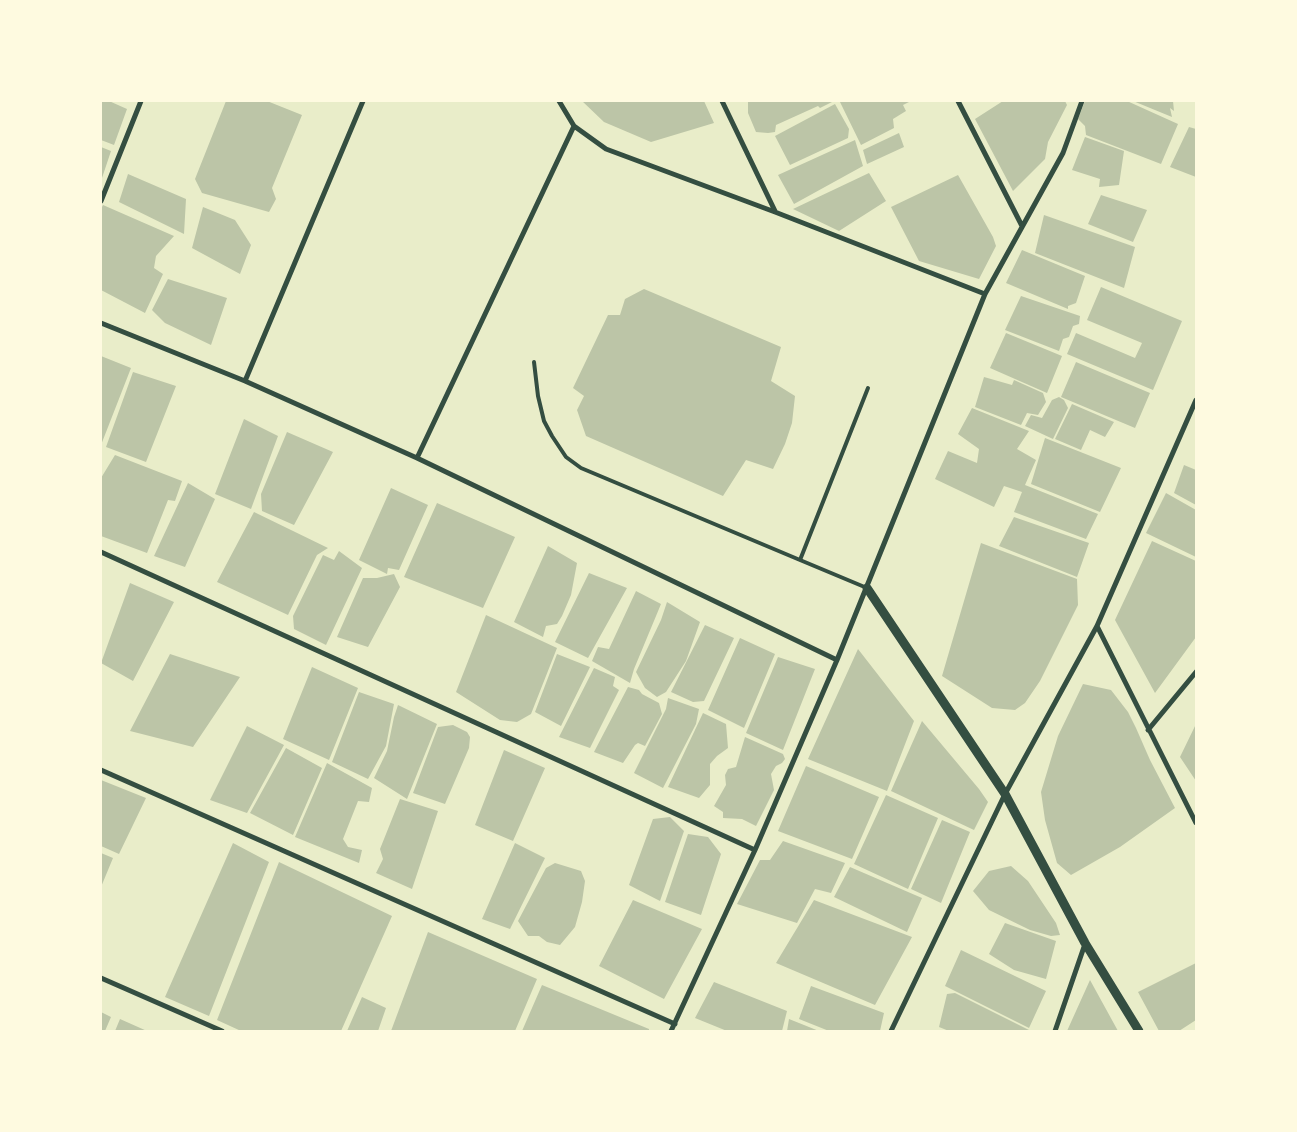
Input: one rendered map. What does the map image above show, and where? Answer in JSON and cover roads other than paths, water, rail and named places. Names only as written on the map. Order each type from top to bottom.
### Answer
[{"type":"street","points":[[101,201],[141,101]]},
{"type":"street","points":[[245,381],[363,101]]},
{"type":"street","points":[[559,101],[574,126],[606,148],[985,294]]},
{"type":"street","points":[[722,101],[775,212]]},
{"type":"street","points":[[958,101],[1022,226]]},
{"type":"street","points":[[671,1031],[755,850],[837,660],[985,294],[1063,153],[1082,101]]},
{"type":"street","points":[[417,458],[574,126]]},
{"type":"street","points":[[101,323],[245,381],[417,458],[837,660]]},
{"type":"street","points":[[891,1031],[1005,794],[1096,626],[1196,400]]},
{"type":"street","points":[[101,552],[755,850]]},
{"type":"street","points":[[867,588],[1005,794],[1085,943],[1138,1031]]},
{"type":"street","points":[[1096,626],[1196,823]]},
{"type":"street","points":[[1148,730],[1196,672]]},
{"type":"street","points":[[101,770],[675,1024]]},
{"type":"street","points":[[1055,1031],[1085,943]]},
{"type":"street","points":[[101,978],[222,1031]]},
{"type":"lane","points":[[534,362],[538,396],[544,421],[566,457],[581,468],[867,588]]},
{"type":"lane","points":[[800,560],[868,388]]}]
